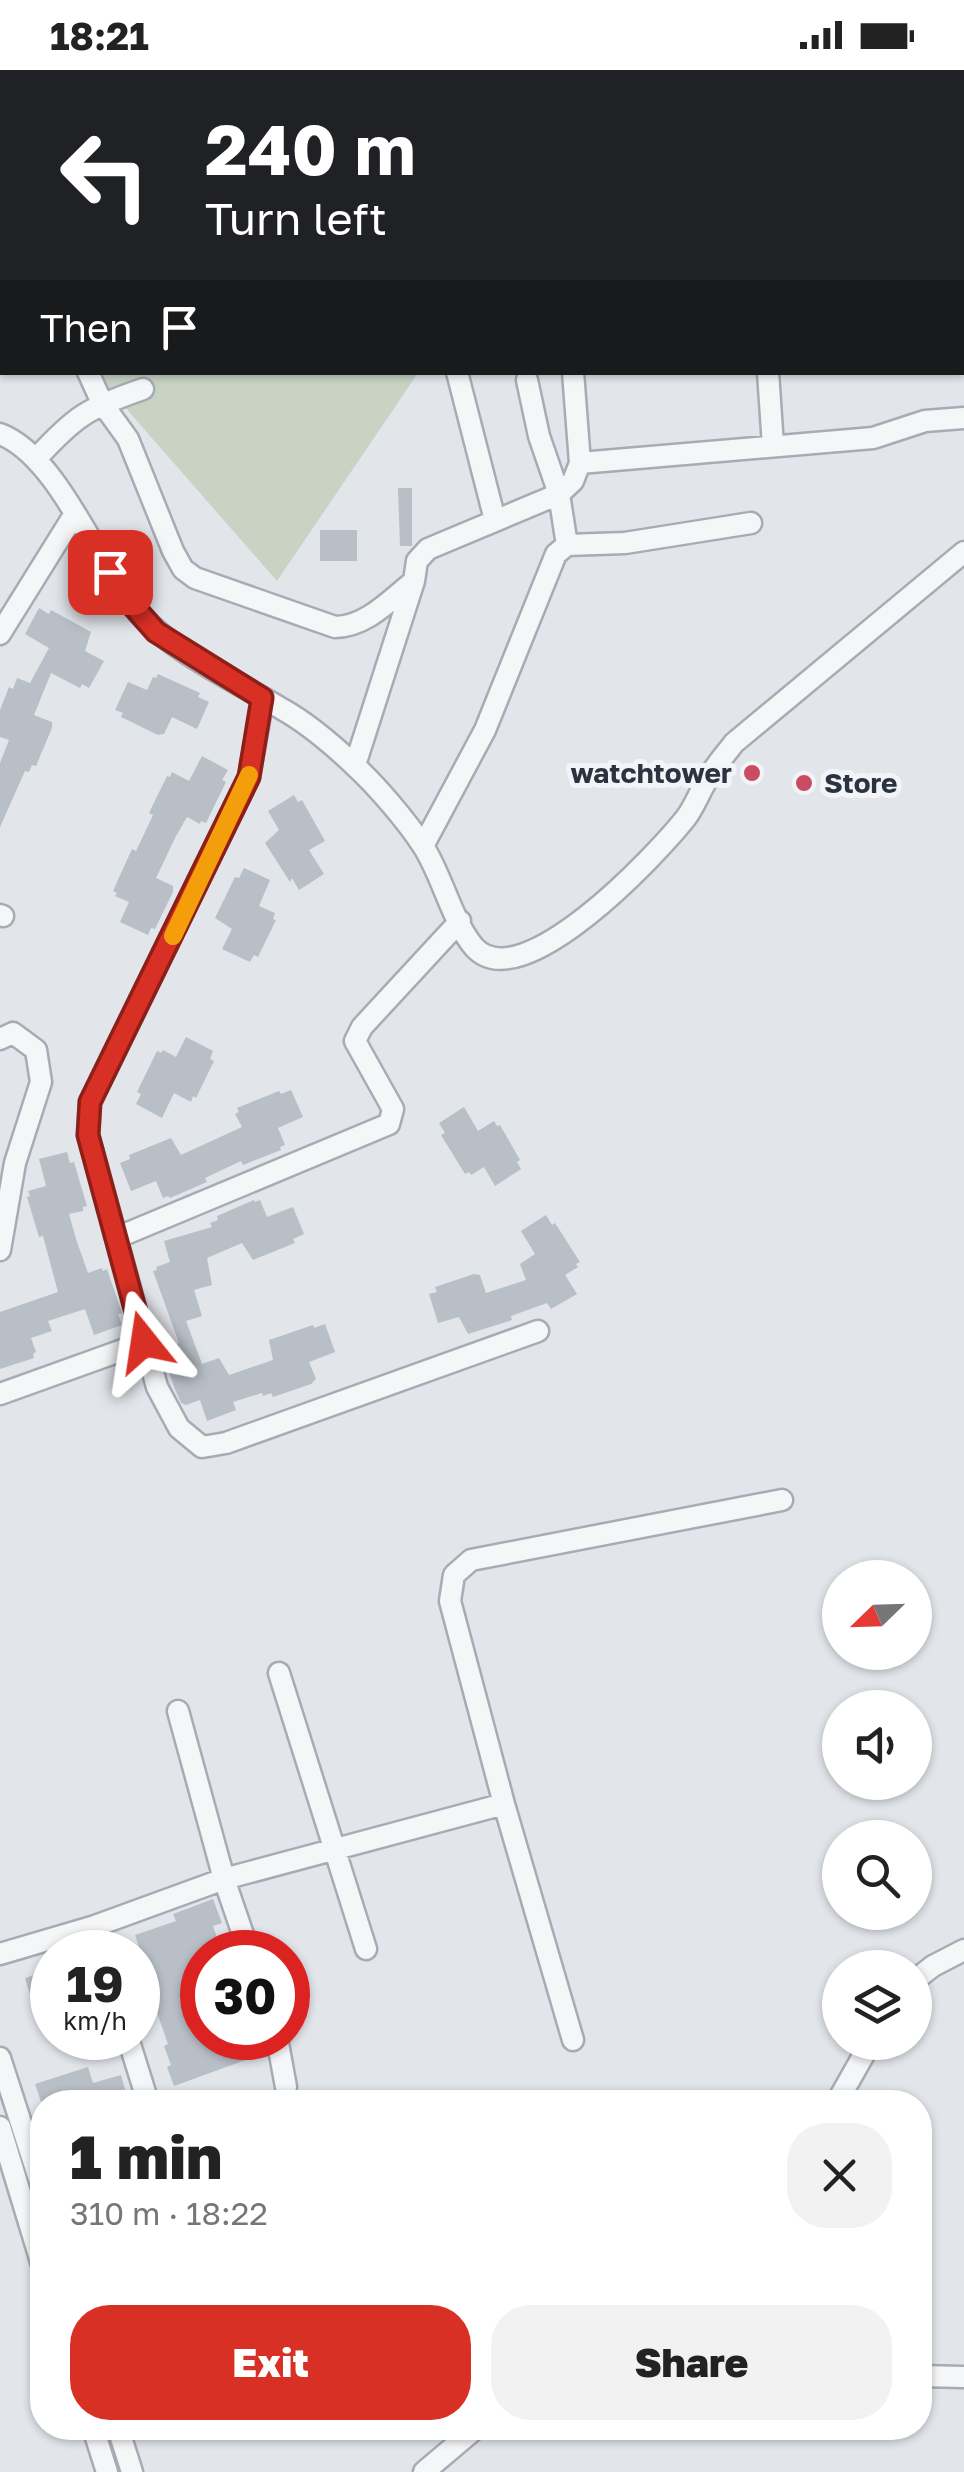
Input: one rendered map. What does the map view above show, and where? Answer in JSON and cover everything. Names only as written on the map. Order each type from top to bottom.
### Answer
[{"type":"street","points":[[89,375],[102,403],[128,439],[173,552],[194,578],[335,628],[364,621],[414,581]]},
{"type":"street","points":[[459,375],[494,520]]},
{"type":"street","points":[[355,766],[417,561],[428,549],[559,494],[573,481],[580,464],[574,375]]},
{"type":"street","points":[[768,375],[773,446]]},
{"type":"street","points":[[527,380],[539,436],[559,494],[567,546]]},
{"type":"street","points":[[36,459],[69,422],[102,403],[142,389]]},
{"type":"street","points":[[580,464],[872,438],[926,421],[964,418]]},
{"type":"street","points":[[0,434],[36,459],[52,478],[128,600],[156,632],[287,712],[355,766],[423,846],[474,947],[490,959],[507,959],[528,952],[596,910],[644,866],[689,815],[707,778],[734,743],[964,552]]},
{"type":"street","points":[[0,634],[74,516]]},
{"type":"street","points":[[423,846],[486,730],[556,554],[567,546],[625,544],[751,523]]},
{"type":"street","points":[[262,698],[249,777],[90,1102],[88,1135],[157,1386],[179,1428],[202,1447],[226,1444],[538,1331]]},
{"type":"street","points":[[116,1238],[390,1124],[393,1109],[355,1041],[362,1027],[460,921]]},
{"type":"street","points":[[0,1039],[13,1033],[36,1050],[42,1082],[15,1163],[0,1250]]},
{"type":"street","points":[[0,1394],[144,1342]]},
{"type":"street","points":[[573,2040],[450,1600],[454,1575],[471,1560],[782,1500]]},
{"type":"street","points":[[280,1673],[366,1949]]},
{"type":"street","points":[[178,1711],[241,1930]]},
{"type":"street","points":[[0,1954],[96,1926],[224,1879],[504,1804]]},
{"type":"street","points":[[96,1926],[97,1930]]},
{"type":"street","points":[[932,1967],[964,1950]]},
{"type":"street","points":[[135,2060],[144,2090]]},
{"type":"street","points":[[281,2060],[286,2087]]},
{"type":"street","points":[[844,2090],[860,2060]]},
{"type":"street","points":[[2,2068],[30,2152]]},
{"type":"street","points":[[0,2126],[30,2225]]},
{"type":"street","points":[[932,2376],[964,2377]]},
{"type":"street","points":[[97,2440],[107,2472]]},
{"type":"street","points":[[122,2440],[132,2472]]},
{"type":"street","points":[[424,2472],[462,2440]]},
{"type":"green space","points":[[97,375],[417,375],[277,581]]},
{"type":"building","points":[[398,488],[412,488],[412,546],[400,546]]},
{"type":"building","points":[[320,530],[357,530],[357,561],[320,561]]},
{"type":"building","points":[[39,608],[49,614],[51,610],[91,632],[85,651],[104,661],[89,688],[82,684],[80,688],[51,673],[34,715],[52,722],[52,728],[36,766],[25,771],[0,827],[0,763],[9,740],[0,737],[0,710],[9,687],[13,689],[17,678],[30,683],[49,648],[25,634]]},
{"type":"building","points":[[158,674],[200,693],[198,697],[209,702],[197,729],[172,717],[164,734],[158,735],[121,717],[123,713],[115,710],[128,682],[147,690]]},
{"type":"building","points":[[202,756],[228,770],[222,780],[226,782],[206,823],[187,817],[176,836],[156,878],[173,886],[173,892],[155,929],[151,928],[148,935],[120,922],[129,902],[113,891],[153,815],[149,813],[167,776],[172,772],[189,781]]},
{"type":"building","points":[[294,795],[298,802],[302,800],[325,841],[309,850],[324,874],[299,890],[265,843],[279,830],[268,811]]},
{"type":"building","points":[[244,868],[270,880],[259,906],[275,913],[276,920],[258,957],[254,955],[250,962],[222,949],[232,929],[215,918],[235,877],[239,878]]},
{"type":"building","points":[[186,1037],[213,1051],[210,1059],[214,1061],[196,1098],[193,1096],[191,1102],[174,1093],[162,1118],[136,1104],[141,1094],[137,1092],[157,1051],[176,1057]]},
{"type":"building","points":[[291,1090],[303,1117],[278,1128],[285,1145],[281,1150],[243,1165],[241,1161],[170,1198],[163,1198],[156,1181],[131,1191],[120,1163],[130,1159],[129,1155],[171,1138],[181,1155],[242,1127],[235,1114],[239,1112],[237,1108]]},
{"type":"building","points":[[464,1107],[478,1131],[494,1121],[500,1125],[520,1160],[517,1162],[521,1169],[495,1186],[484,1167],[471,1175],[465,1174],[441,1135],[445,1133],[439,1123]]},
{"type":"building","points":[[67,1152],[70,1163],[74,1162],[87,1206],[69,1214],[76,1239],[88,1273],[107,1269],[122,1313],[118,1314],[122,1325],[94,1335],[85,1309],[48,1321],[52,1331],[31,1338],[34,1358],[0,1369],[0,1312],[58,1292],[43,1236],[39,1237],[27,1197],[28,1191],[46,1186],[39,1159]]},
{"type":"building","points":[[260,1200],[267,1217],[293,1207],[304,1234],[293,1239],[295,1243],[253,1260],[242,1243],[207,1258],[212,1285],[194,1290],[202,1316],[186,1321],[202,1364],[219,1358],[229,1375],[273,1360],[269,1340],[313,1325],[314,1328],[325,1324],[335,1352],[309,1362],[316,1379],[311,1384],[273,1397],[271,1393],[262,1393],[233,1402],[236,1410],[207,1421],[200,1400],[181,1403],[174,1387],[165,1348],[179,1343],[153,1271],[170,1262],[164,1241],[212,1227],[210,1223],[218,1220],[217,1216]]},
{"type":"building","points":[[546,1215],[580,1262],[565,1275],[577,1294],[551,1309],[547,1303],[511,1316],[512,1320],[468,1334],[459,1317],[438,1323],[429,1294],[437,1292],[435,1287],[474,1274],[480,1275],[486,1293],[526,1280],[520,1264],[535,1254],[521,1231]]},
{"type":"building","points":[[213,1899],[222,1923],[213,1926],[214,1930],[180,1930],[180,2060],[246,2060],[174,2086],[160,2021],[160,1930],[150,1930],[176,1921],[173,1914]]},
{"type":"building","points":[[88,2067],[93,2083],[121,2075],[125,2090],[37,2090],[35,2084]]},
{"type":"slow traffic","points":[[173,936],[249,775]]},
{"type":"place","name":"watchtower","points":[[752,773]]},
{"type":"place","name":"Store","points":[[804,783]]},
{"type":"route","points":[[110,572],[156,632],[262,698],[249,777],[90,1102],[88,1135],[144,1342]]}]
